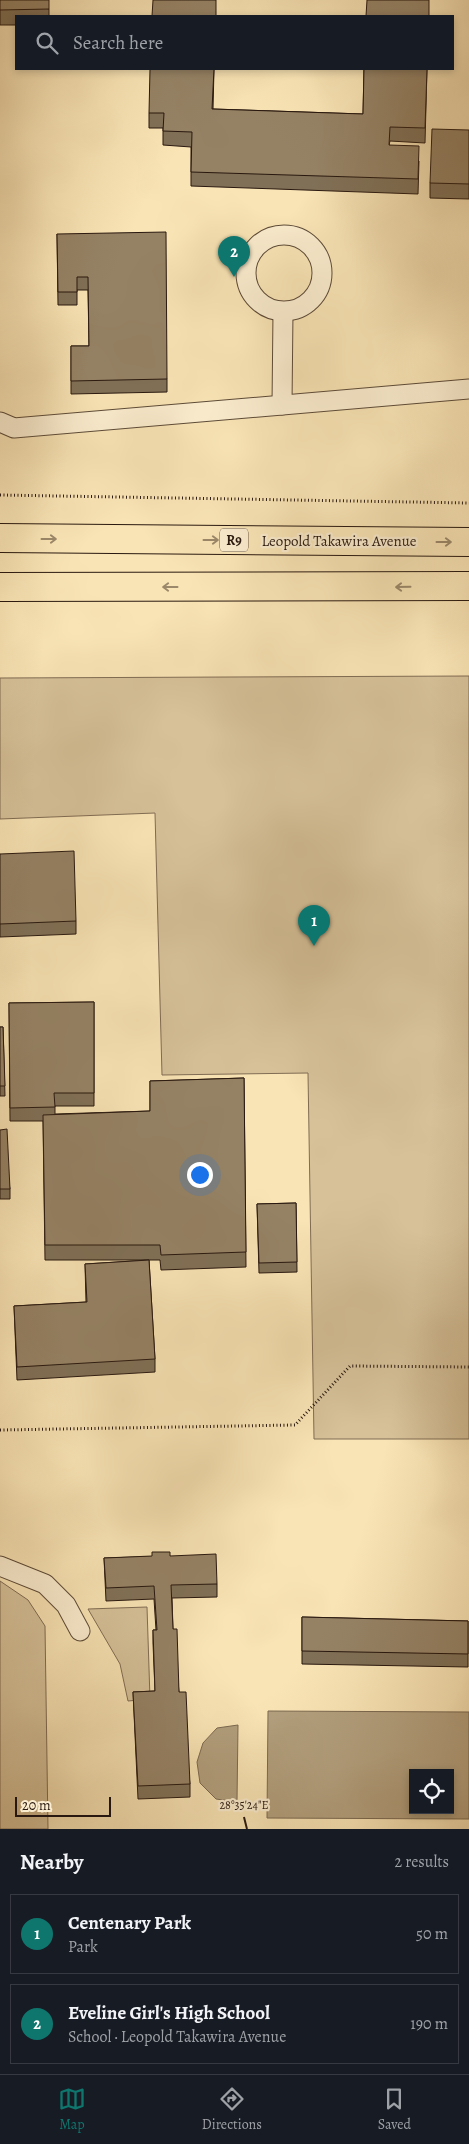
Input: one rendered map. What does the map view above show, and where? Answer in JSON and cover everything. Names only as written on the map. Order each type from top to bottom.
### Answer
[{"type":"highway","name":"Leopold Takawira Avenue","points":[[0,538],[469,542]]},
{"type":"highway","points":[[0,587],[469,586]]},
{"type":"lane","points":[[289,235],[301,238],[312,246],[320,257],[323,270],[322,283],[316,295],[308,304],[296,310],[283,312],[271,310],[260,304],[246,283],[246,270],[248,258],[260,244],[276,236],[289,235]]},
{"type":"lane","points":[[282,405],[283,312]]},
{"type":"lane","points":[[0,422],[14,428],[469,388]]},
{"type":"lane","points":[[0,1566],[45,1584],[66,1605],[80,1631]]},
{"type":"path","points":[[0,495],[469,503]]},
{"type":"path","points":[[0,1430],[295,1425],[350,1366],[469,1367]]},
{"type":"shaded area","points":[[469,676],[469,1439],[314,1439],[308,1073],[162,1075],[155,813],[0,819],[0,678]]},
{"type":"shaded area","points":[[0,1581],[28,1600],[45,1626],[48,1829],[0,1829]]},
{"type":"shaded area","points":[[147,1607],[150,1699],[128,1701],[120,1664],[88,1609]]},
{"type":"shaded area","points":[[268,1711],[469,1712],[469,1819],[267,1818]]},
{"type":"shaded area","points":[[238,1725],[237,1802],[216,1799],[200,1783],[197,1762],[203,1743],[217,1728]]},
{"type":"building","points":[[0,0],[49,0],[49,9],[0,10]]},
{"type":"building","points":[[153,0],[216,0],[216,15],[152,15]]},
{"type":"building","points":[[367,0],[429,0],[429,15],[366,15]]},
{"type":"building","points":[[150,70],[214,70],[212,109],[363,114],[364,70],[427,70],[425,128],[390,127],[389,145],[419,146],[418,179],[191,172],[192,132],[163,131],[164,113],[149,113]]},
{"type":"building","points":[[432,129],[469,130],[469,184],[430,183]]},
{"type":"building","points":[[166,232],[167,379],[71,381],[71,346],[89,346],[88,277],[77,277],[77,292],[58,292],[57,234]]},
{"type":"building","points":[[74,851],[76,921],[0,924],[0,854]]},
{"type":"building","points":[[94,1002],[94,1093],[54,1093],[55,1107],[10,1108],[9,1003]]},
{"type":"building","points":[[0,1027],[3,1027],[5,1086],[0,1086]]},
{"type":"building","points":[[244,1078],[246,1252],[161,1255],[160,1245],[45,1245],[43,1115],[150,1111],[150,1081]]},
{"type":"building","points":[[7,1129],[10,1189],[0,1189],[0,1130]]},
{"type":"building","points":[[296,1203],[297,1262],[259,1263],[257,1204]]},
{"type":"building","points":[[149,1260],[155,1359],[17,1367],[14,1306],[87,1302],[85,1264]]},
{"type":"building","points":[[152,1552],[170,1552],[170,1556],[216,1554],[217,1584],[171,1585],[173,1629],[177,1629],[179,1692],[186,1692],[190,1784],[138,1786],[133,1692],[155,1691],[153,1630],[157,1630],[154,1586],[106,1588],[104,1558],[152,1556]]},
{"type":"building","points":[[302,1617],[468,1621],[468,1654],[302,1651]]},
{"type":"place","name":"Eveline Girl's High School","points":[[234,277]]},
{"type":"place","name":"Centenary Park","points":[[314,946]]}]
